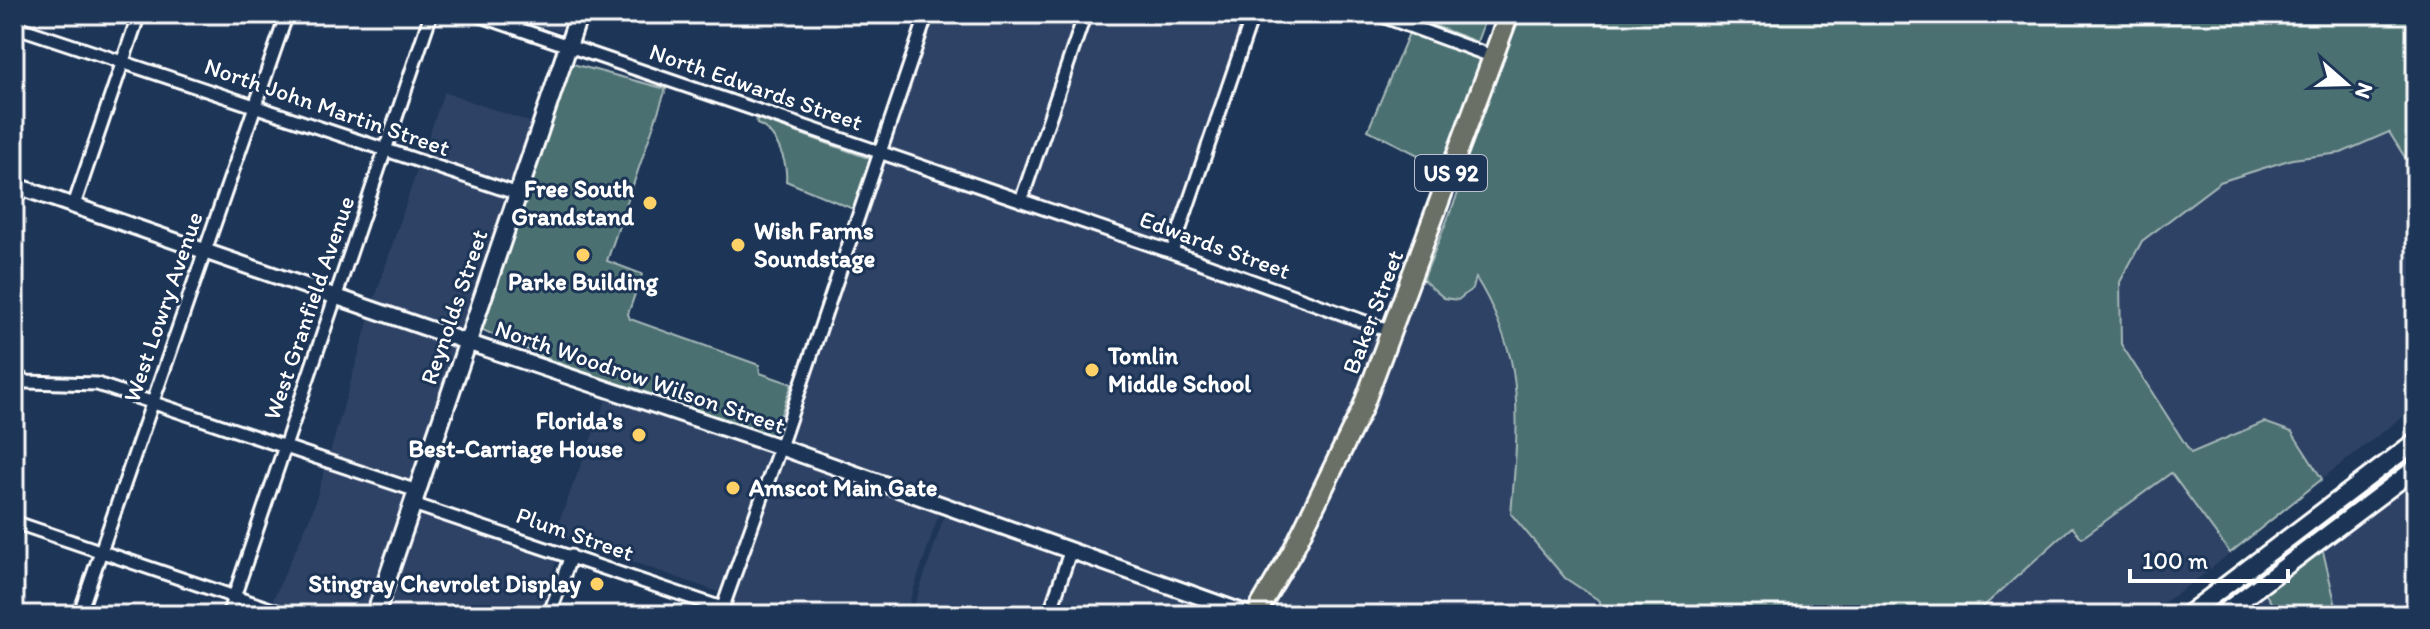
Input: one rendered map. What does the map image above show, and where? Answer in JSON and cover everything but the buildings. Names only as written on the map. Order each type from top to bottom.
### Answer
[{"type":"main road","name":"Reynolds Street","points":[[375,615],[579,14]]},
{"type":"main road","name":"Baker Street","points":[[1253,615],[1292,552],[1362,409],[1509,14]]},
{"type":"main road","points":[[2187,615],[2416,441]]},
{"type":"main road","points":[[2385,491],[2416,461]]},
{"type":"main road","points":[[2221,615],[2416,468]]},
{"type":"street","points":[[74,205],[139,14]]},
{"type":"street","name":"West Lowry Avenue","points":[[79,615],[287,14]]},
{"type":"street","name":"West Granfield Avenue","points":[[228,615],[431,14]]},
{"type":"street","name":"North Edwards Street","points":[[475,14],[1021,201]]},
{"type":"street","points":[[721,611],[927,14]]},
{"type":"street","points":[[1021,201],[1085,14]]},
{"type":"street","points":[[1172,252],[1253,14]]},
{"type":"street","points":[[1377,14],[1494,57]]},
{"type":"street","name":"North John Martin Street","points":[[14,26],[518,194]]},
{"type":"street","name":"North Woodrow Wilson Street","points":[[14,185],[780,447],[1253,615]]},
{"type":"street","name":"Edwards Street","points":[[1021,201],[1393,332]]},
{"type":"street","points":[[14,375],[27,382],[97,384],[153,404]]},
{"type":"street","name":"Plum Street","points":[[153,404],[285,447],[721,611]]},
{"type":"street","points":[[14,522],[100,554],[288,615]]},
{"type":"street","points":[[1049,615],[1070,552]]},
{"type":"street","points":[[549,615],[571,556]]},
{"type":"shaded area","points":[[501,14],[570,14],[563,33]]},
{"type":"shaded area","points":[[933,14],[1079,14],[1017,194],[888,151]]},
{"type":"shaded area","points":[[1092,14],[1246,14],[1168,245],[1029,198]]},
{"type":"shaded area","points":[[444,92],[535,124],[514,187],[422,156]]},
{"type":"shaded area","points":[[2389,132],[2406,159],[2416,152],[2416,406],[2322,479],[2292,432],[2265,422],[2191,454],[2121,344],[2120,282],[2142,241],[2220,182],[2292,159],[2342,153]]},
{"type":"shaded area","name":"Tomlin Middle School","points":[[881,154],[1393,332],[1255,615],[1071,553],[1049,615],[911,615],[947,508],[781,447]]},
{"type":"shaded area","points":[[418,167],[510,197],[463,335],[373,304]]},
{"type":"shaded area","points":[[1476,278],[1489,299],[1513,369],[1516,454],[1511,514],[1565,578],[1600,601],[1601,615],[1263,613],[1423,280],[1444,298]]},
{"type":"shaded area","points":[[370,315],[459,345],[413,484],[329,456]]},
{"type":"shaded area","points":[[608,395],[773,451],[721,593],[554,534]]},
{"type":"shaded area","points":[[784,455],[940,511],[905,615],[726,615]]},
{"type":"shaded area","points":[[326,466],[409,494],[369,615],[306,615],[271,604],[311,515]]},
{"type":"shaded area","points":[[2171,473],[2230,553],[2206,573],[2146,615],[1974,615],[2073,527],[2083,538]]},
{"type":"shaded area","points":[[2416,476],[2416,615],[2338,615],[2322,547]]},
{"type":"shaded area","points":[[418,508],[557,557],[540,615],[382,615]]},
{"type":"shaded area","points":[[1074,560],[1234,615],[1055,615]]},
{"type":"shaded area","points":[[2265,593],[2279,615],[2236,615]]},
{"type":"green space","points":[[1404,14],[1487,14],[1477,42]]},
{"type":"green space","points":[[1516,14],[2416,14],[2416,152],[2406,159],[2389,132],[2341,153],[2292,159],[2220,182],[2142,241],[2120,282],[2121,344],[2191,453],[2264,422],[2292,432],[2322,479],[2230,553],[2171,473],[2082,538],[2072,527],[1974,615],[1601,615],[1600,601],[1565,578],[1511,514],[1516,424],[1513,371],[1503,336],[1482,287],[1476,278],[1473,288],[1458,300],[1444,298],[1423,280],[1464,178],[1459,168]]},
{"type":"green space","points":[[1409,33],[1486,60],[1447,159],[1434,163],[1368,130]]},
{"type":"green space","points":[[569,63],[666,89],[607,261],[642,274],[628,314],[630,319],[759,365],[760,373],[792,384],[772,439],[596,380],[478,328]]},
{"type":"green space","points":[[756,118],[871,159],[853,209],[786,181],[779,148],[770,133],[757,124]]},
{"type":"green space","points":[[2322,547],[2338,615],[2279,615],[2265,593]]},
{"type":"place","name":"Free South Grandstand","points":[[650,203]]},
{"type":"place","name":"Wish Farms Soundstage","points":[[738,245]]},
{"type":"place","name":"Parke Building","points":[[583,255]]},
{"type":"place","name":"Tomlin Middle School","points":[[1092,370]]},
{"type":"place","name":"Florida's Best-Carriage House","points":[[639,435]]},
{"type":"place","name":"Amscot Main Gate","points":[[733,488]]},
{"type":"place","name":"Stingray Chevrolet Display","points":[[597,584]]}]
